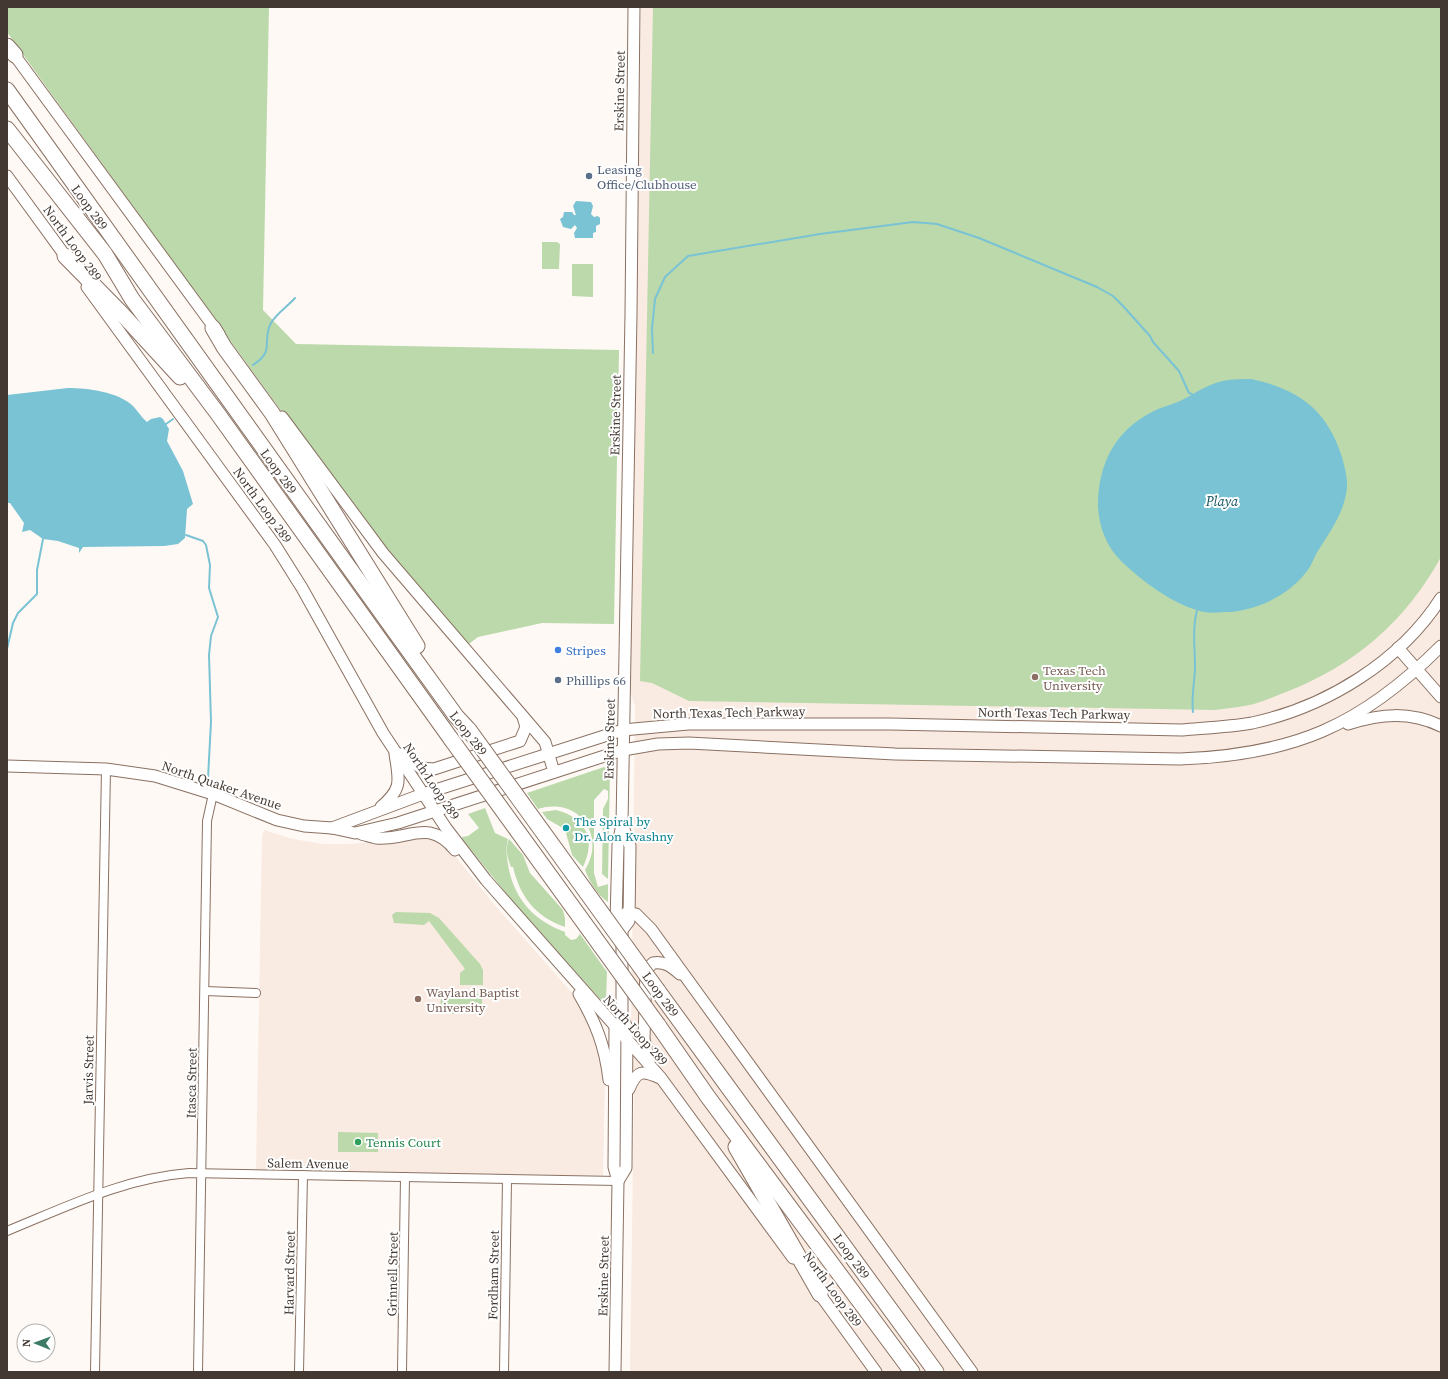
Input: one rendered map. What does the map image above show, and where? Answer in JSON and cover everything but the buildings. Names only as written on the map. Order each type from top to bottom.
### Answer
[{"type":"highway","name":"Loop 289","points":[[7,90],[456,716],[469,730],[936,1372]]},
{"type":"highway","name":"Loop 289","points":[[7,129],[105,254],[132,299],[218,414],[451,740],[658,1025],[708,1097],[912,1372]]},
{"type":"highway","points":[[65,256],[123,315],[191,390],[277,506],[297,526]]},
{"type":"highway","points":[[213,328],[224,346],[272,412],[431,669],[463,715],[469,730]]},
{"type":"highway","points":[[708,1097],[820,1294]]},
{"type":"highway","points":[[900,1322],[919,1335],[946,1372]]},
{"type":"main road","name":"Erskine Street","points":[[618,1181],[626,1168],[628,1093],[627,1028],[622,1016],[618,845],[622,824],[631,322],[634,7]]},
{"type":"main road","points":[[10,49],[213,328],[228,344],[383,553],[544,742],[554,772]]},
{"type":"main road","name":"North Loop 289","points":[[7,176],[275,545],[394,749],[434,811],[486,880],[661,1078],[876,1372]]},
{"type":"main road","name":"North Texas Tech Parkway","points":[[623,730],[688,724],[890,724],[1182,730],[1252,723],[1284,714],[1317,702],[1352,683],[1398,648],[1441,598]]},
{"type":"main road","points":[[623,750],[658,744],[689,743],[896,754],[1180,759],[1219,758],[1254,753],[1289,745],[1326,730],[1368,708],[1397,687],[1441,646]]},
{"type":"main road","points":[[1398,648],[1441,698]]},
{"type":"main road","points":[[1326,730],[1368,718],[1390,714],[1430,720],[1441,726]]},
{"type":"main road","points":[[394,749],[421,768],[434,770],[520,741],[526,727],[523,716]]},
{"type":"main road","name":"North Quaker Avenue","points":[[332,828],[423,794],[623,730]]},
{"type":"main road","points":[[376,811],[389,800],[396,791],[398,784],[394,749]]},
{"type":"main road","name":"North Quaker Avenue","points":[[7,766],[106,769],[155,776],[213,794],[259,814],[283,821],[304,826],[332,828],[355,833],[381,828],[623,750]]},
{"type":"main road","name":"Erskine Street","points":[[619,926],[629,921],[630,846],[622,824]]},
{"type":"main road","points":[[355,833],[377,838],[421,832],[436,835],[447,841],[470,869],[486,880]]},
{"type":"main road","points":[[629,912],[638,915],[651,929],[972,1372]]},
{"type":"main road","points":[[650,1065],[644,1039],[646,970],[653,963],[668,964],[691,984]]},
{"type":"main road","points":[[566,972],[592,1017],[603,1044],[614,1127]]},
{"type":"main road","points":[[615,1027],[622,1016]]},
{"type":"main road","name":"Erskine Street","points":[[615,1027],[614,1167],[618,1181],[615,1372]]},
{"type":"main road","points":[[628,1093],[634,1078],[639,1074],[646,1072],[661,1078]]},
{"type":"street","name":"Jarvis Street","points":[[95,1372],[106,769]]},
{"type":"street","name":"Itasca Street","points":[[198,1372],[207,821],[213,794]]},
{"type":"street","points":[[205,991],[256,992]]},
{"type":"street","name":"Salem Avenue","points":[[7,1231],[133,1181],[163,1175],[202,1173],[618,1181]]},
{"type":"street","name":"Harvard Street","points":[[299,1372],[303,1175]]},
{"type":"street","name":"Grinnell Street","points":[[402,1372],[405,1177]]},
{"type":"street","name":"Fordham Street","points":[[504,1372],[507,1179]]},
{"type":"shaded area","name":"Texas Tech University","points":[[641,7],[1441,7],[1441,1372],[980,1372],[972,1362],[957,1372],[630,1372],[634,1088],[631,1070],[631,1034],[635,706],[630,691],[630,664]]},
{"type":"shaded area","name":"Wayland Baptist University","points":[[264,830],[293,839],[323,844],[349,844],[427,836],[448,847],[493,903],[574,995],[593,1026],[605,1077],[603,1176],[256,1170],[262,836]]},
{"type":"green space","points":[[7,7],[269,7],[263,310],[296,344],[619,350],[614,624],[542,623],[478,637],[469,644],[388,554],[311,452],[7,32]]},
{"type":"green space","points":[[653,7],[1441,7],[1441,557],[1412,601],[1395,621],[1376,639],[1356,655],[1334,669],[1286,692],[1254,704],[1215,710],[689,701],[652,683],[640,681]]},
{"type":"green space","points":[[542,242],[557,242],[560,244],[559,269],[542,269]]},
{"type":"green space","points":[[572,264],[593,264],[593,297],[572,296]]},
{"type":"green space","points":[[604,767],[610,771],[608,879],[602,874],[603,809],[608,799],[608,791],[604,789],[594,800],[594,873],[598,887],[608,884],[608,902],[594,888],[585,870],[591,857],[593,844],[590,832],[585,822],[576,813],[565,808],[552,806],[538,809],[527,793]]},
{"type":"green space","points":[[485,808],[495,833],[508,839],[506,851],[507,858],[512,881],[516,891],[528,908],[536,916],[565,932],[565,935],[571,940],[576,939],[580,934],[607,972],[606,1002],[600,999],[514,903],[463,840],[462,837],[468,836],[479,828],[468,814]]},
{"type":"green space","points":[[556,810],[566,813],[574,818],[586,831],[589,847],[583,867],[572,855],[566,833],[561,827],[547,819],[542,812]]},
{"type":"green space","points":[[509,839],[523,855],[530,873],[563,910],[565,927],[546,918],[538,912],[525,897],[516,878],[513,867],[511,867],[508,860],[507,850]]},
{"type":"green space","points":[[396,912],[430,913],[439,918],[480,964],[483,970],[483,985],[460,985],[460,973],[465,969],[429,921],[424,925],[394,923],[392,915]]},
{"type":"green space","points":[[448,993],[480,994],[482,996],[482,1012],[479,1014],[454,1014],[444,1010],[441,1005],[441,999]]},
{"type":"green space","name":"Tennis Court","points":[[338,1132],[378,1133],[378,1152],[338,1152]]},
{"type":"water","points":[[576,201],[591,202],[593,206],[591,214],[594,217],[598,216],[600,218],[600,224],[596,226],[596,232],[593,233],[593,238],[575,238],[574,233],[577,228],[575,225],[571,229],[563,227],[560,219],[563,217],[564,212],[572,212],[576,215],[573,206]]},
{"type":"water","name":"Playa","points":[[1251,379],[1268,383],[1296,395],[1319,414],[1336,440],[1342,457],[1347,480],[1346,494],[1341,510],[1331,531],[1307,571],[1292,587],[1283,594],[1252,608],[1230,612],[1204,612],[1178,603],[1168,597],[1138,576],[1121,561],[1111,549],[1101,527],[1098,511],[1099,488],[1106,462],[1112,450],[1128,429],[1139,420],[1155,410],[1180,401],[1216,383],[1228,380]]},
{"type":"water","points":[[68,388],[93,390],[120,397],[133,406],[147,422],[151,419],[160,417],[163,419],[169,429],[167,441],[183,471],[193,504],[187,509],[185,538],[178,544],[164,546],[83,547],[79,553],[79,548],[58,541],[43,539],[30,530],[22,532],[24,523],[10,503],[7,503],[7,395]]},
{"type":"waterway","points":[[653,353],[652,329],[655,299],[665,277],[688,256],[820,234],[913,222],[937,224],[979,238],[1097,287],[1113,296],[1150,336],[1153,342],[1179,371],[1189,393],[1192,394]]},
{"type":"waterway","points":[[253,365],[264,355],[267,346],[268,330],[271,323],[276,316],[295,298]]},
{"type":"waterway","points":[[166,424],[173,419]]},
{"type":"waterway","points":[[186,535],[203,541],[206,545],[210,565],[209,588],[218,617],[211,636],[209,655],[211,722],[208,778]]},
{"type":"waterway","points":[[7,649],[13,623],[18,613],[37,594],[37,570],[43,539]]},
{"type":"waterway","points":[[1193,712],[1192,700],[1195,666],[1194,631],[1197,610]]},
{"type":"place","name":"Leasing Office/Clubhouse","points":[[589,176]]},
{"type":"place","name":"Stripes","points":[[558,650]]},
{"type":"place","name":"Texas Tech University","points":[[1035,677]]},
{"type":"place","name":"Phillips 66","points":[[558,680]]},
{"type":"place","name":"The Spiral by Dr. Alon Kvashny","points":[[566,828]]},
{"type":"place","name":"Wayland Baptist University","points":[[418,999]]},
{"type":"place","name":"Tennis Court","points":[[358,1142]]}]
